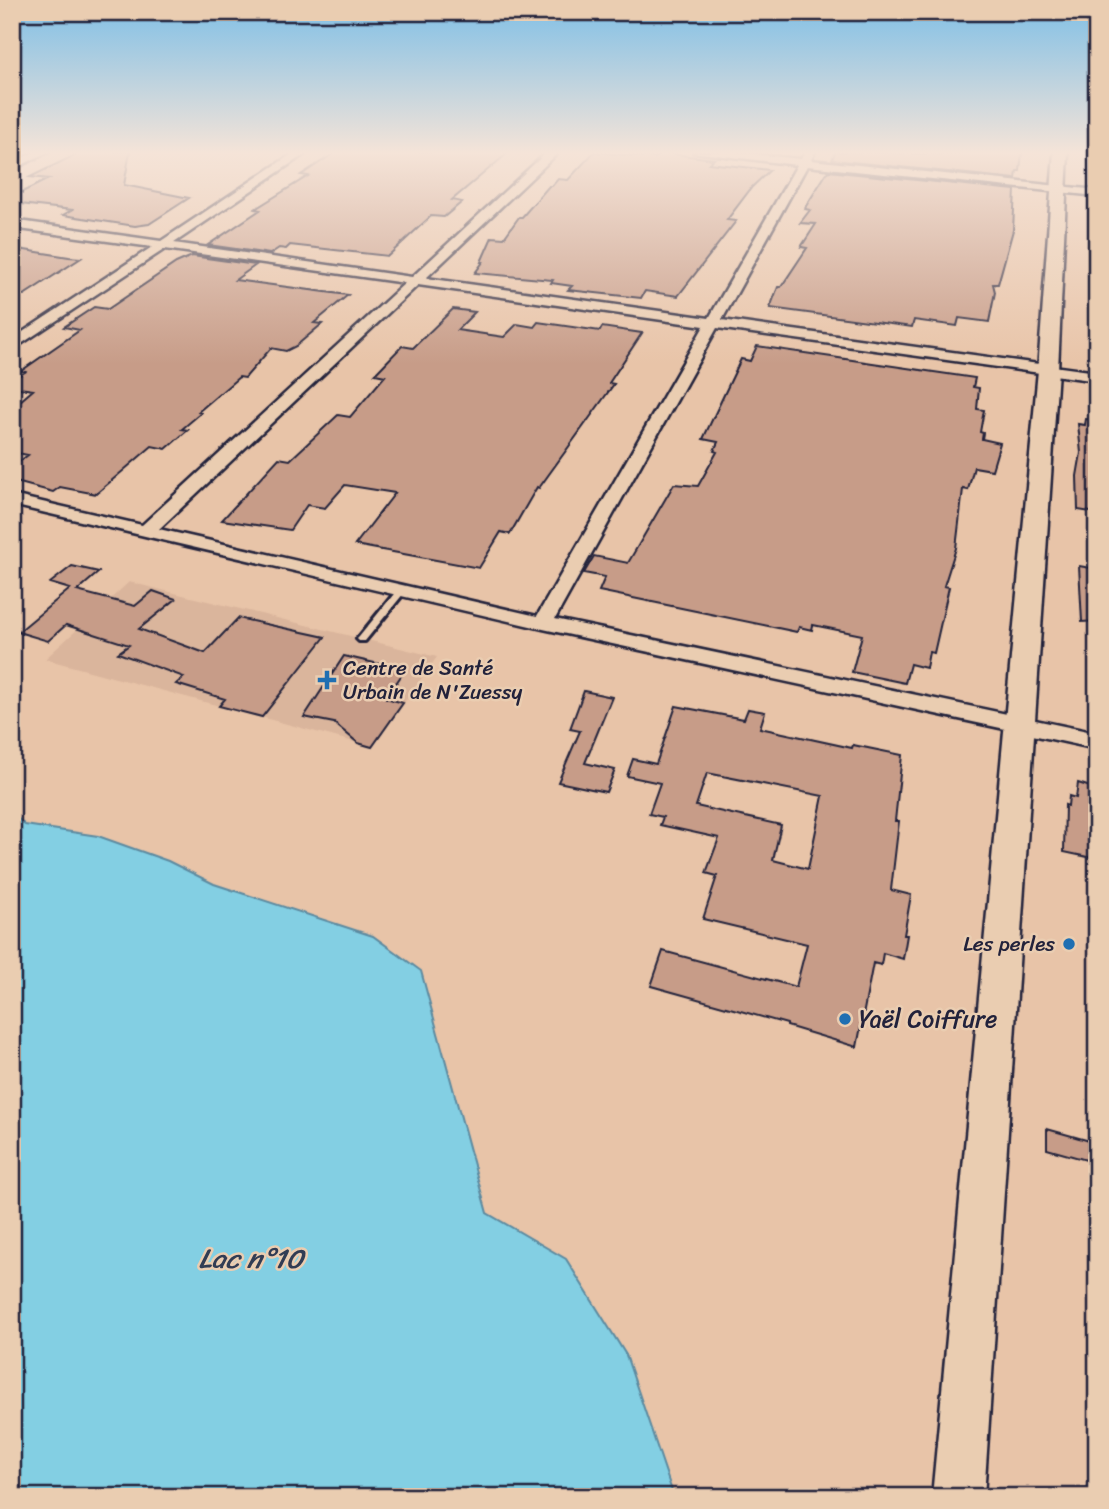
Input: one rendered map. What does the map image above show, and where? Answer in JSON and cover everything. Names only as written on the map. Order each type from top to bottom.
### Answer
[{"type":"street","points":[[12,346],[196,222]]},
{"type":"street","points":[[145,532],[478,222]]},
{"type":"street","points":[[543,623],[771,222]]},
{"type":"street","points":[[958,1497],[1058,222]]},
{"type":"street","points":[[12,224],[1097,377]]},
{"type":"street","points":[[12,500],[543,623],[1097,741]]},
{"type":"lane","points":[[362,639],[401,591]]},
{"type":"shaded area","points":[[129,582],[437,657],[372,747],[45,659]]},
{"type":"water","name":"Lac n°10","points":[[12,813],[25,825],[98,836],[168,861],[214,884],[373,936],[421,971],[487,1213],[566,1259],[626,1355],[674,1497],[12,1497]]},
{"type":"building","points":[[112,222],[151,222],[135,226]]},
{"type":"building","points":[[242,222],[424,222],[388,256],[290,245],[270,254],[208,245]]},
{"type":"building","points":[[515,222],[735,222],[678,296],[645,291],[641,298],[568,290],[572,286],[551,283],[553,280],[475,273],[483,262],[492,237],[504,238]]},
{"type":"building","points":[[1013,222],[998,284],[993,284],[995,292],[989,322],[959,318],[957,326],[914,320],[912,327],[770,308],[778,287],[781,287],[807,248],[801,247],[816,224],[800,223]]},
{"type":"building","points":[[12,248],[81,258],[24,295],[12,293]]},
{"type":"building","points":[[192,256],[256,265],[235,280],[348,295],[314,323],[322,324],[296,346],[286,351],[271,348],[245,378],[239,377],[198,412],[201,413],[182,429],[188,430],[166,449],[152,446],[96,494],[60,487],[53,492],[12,481],[12,467],[28,455],[12,452],[12,408],[33,390],[12,387],[12,380],[80,330],[64,327],[94,307],[108,309],[176,263]]},
{"type":"building","points":[[453,309],[475,312],[457,330],[504,337],[517,324],[534,327],[538,322],[600,331],[602,327],[642,333],[609,383],[614,384],[539,488],[537,487],[510,534],[501,532],[479,568],[355,545],[395,493],[345,485],[325,508],[307,505],[290,530],[222,520],[279,458],[290,460],[338,415],[350,417],[385,376],[375,374],[402,346],[413,348]]},
{"type":"building","points":[[757,346],[975,378],[973,387],[979,388],[977,409],[984,410],[980,432],[983,433],[982,439],[1000,443],[992,470],[974,467],[968,490],[963,489],[956,548],[944,586],[949,587],[934,653],[929,652],[926,668],[910,664],[905,683],[852,672],[862,635],[813,625],[812,630],[799,627],[797,632],[599,591],[605,577],[584,573],[594,556],[628,563],[674,484],[698,486],[717,452],[714,451],[718,442],[703,439],[741,359],[750,361]]},
{"type":"building","points":[[1086,419],[1097,420],[1097,513],[1078,510],[1077,476],[1081,453],[1078,424],[1085,425]]},
{"type":"building","points":[[72,566],[99,572],[77,591],[135,606],[153,591],[176,599],[139,629],[205,653],[238,618],[325,637],[262,717],[219,706],[225,699],[176,684],[184,677],[118,653],[129,645],[66,625],[48,641],[18,632],[70,589],[50,583]]},
{"type":"building","points":[[1079,566],[1097,569],[1097,621],[1082,622]]},
{"type":"building","points":[[344,656],[405,670],[386,698],[403,703],[372,747],[358,743],[334,723],[304,717]]},
{"type":"building","points":[[584,691],[612,697],[585,763],[615,770],[606,792],[558,782],[580,731],[570,729]]},
{"type":"building","points":[[676,706],[744,719],[748,709],[765,712],[760,728],[852,748],[853,745],[902,755],[895,821],[899,821],[891,890],[911,895],[904,935],[907,935],[903,959],[883,953],[881,965],[873,963],[857,1047],[787,1024],[651,986],[663,951],[796,987],[807,944],[703,919],[717,876],[706,873],[719,838],[660,825],[663,817],[649,814],[660,783],[627,776],[633,759],[656,764]],"holes":[[[707,773],[823,796],[808,869],[773,860],[781,825],[696,806]]]},
{"type":"building","points":[[1078,783],[1097,789],[1097,859],[1064,852],[1065,805],[1068,806],[1069,796],[1076,798]]},
{"type":"building","points":[[1047,1129],[1097,1143],[1097,1163],[1047,1149]]},
{"type":"place","name":"Centre de Santé Urbain de N'Zuessy","points":[[327,680]]},
{"type":"place","name":"Les perles","points":[[1069,944]]},
{"type":"place","name":"Yaël Coiffure","points":[[845,1019]]}]
